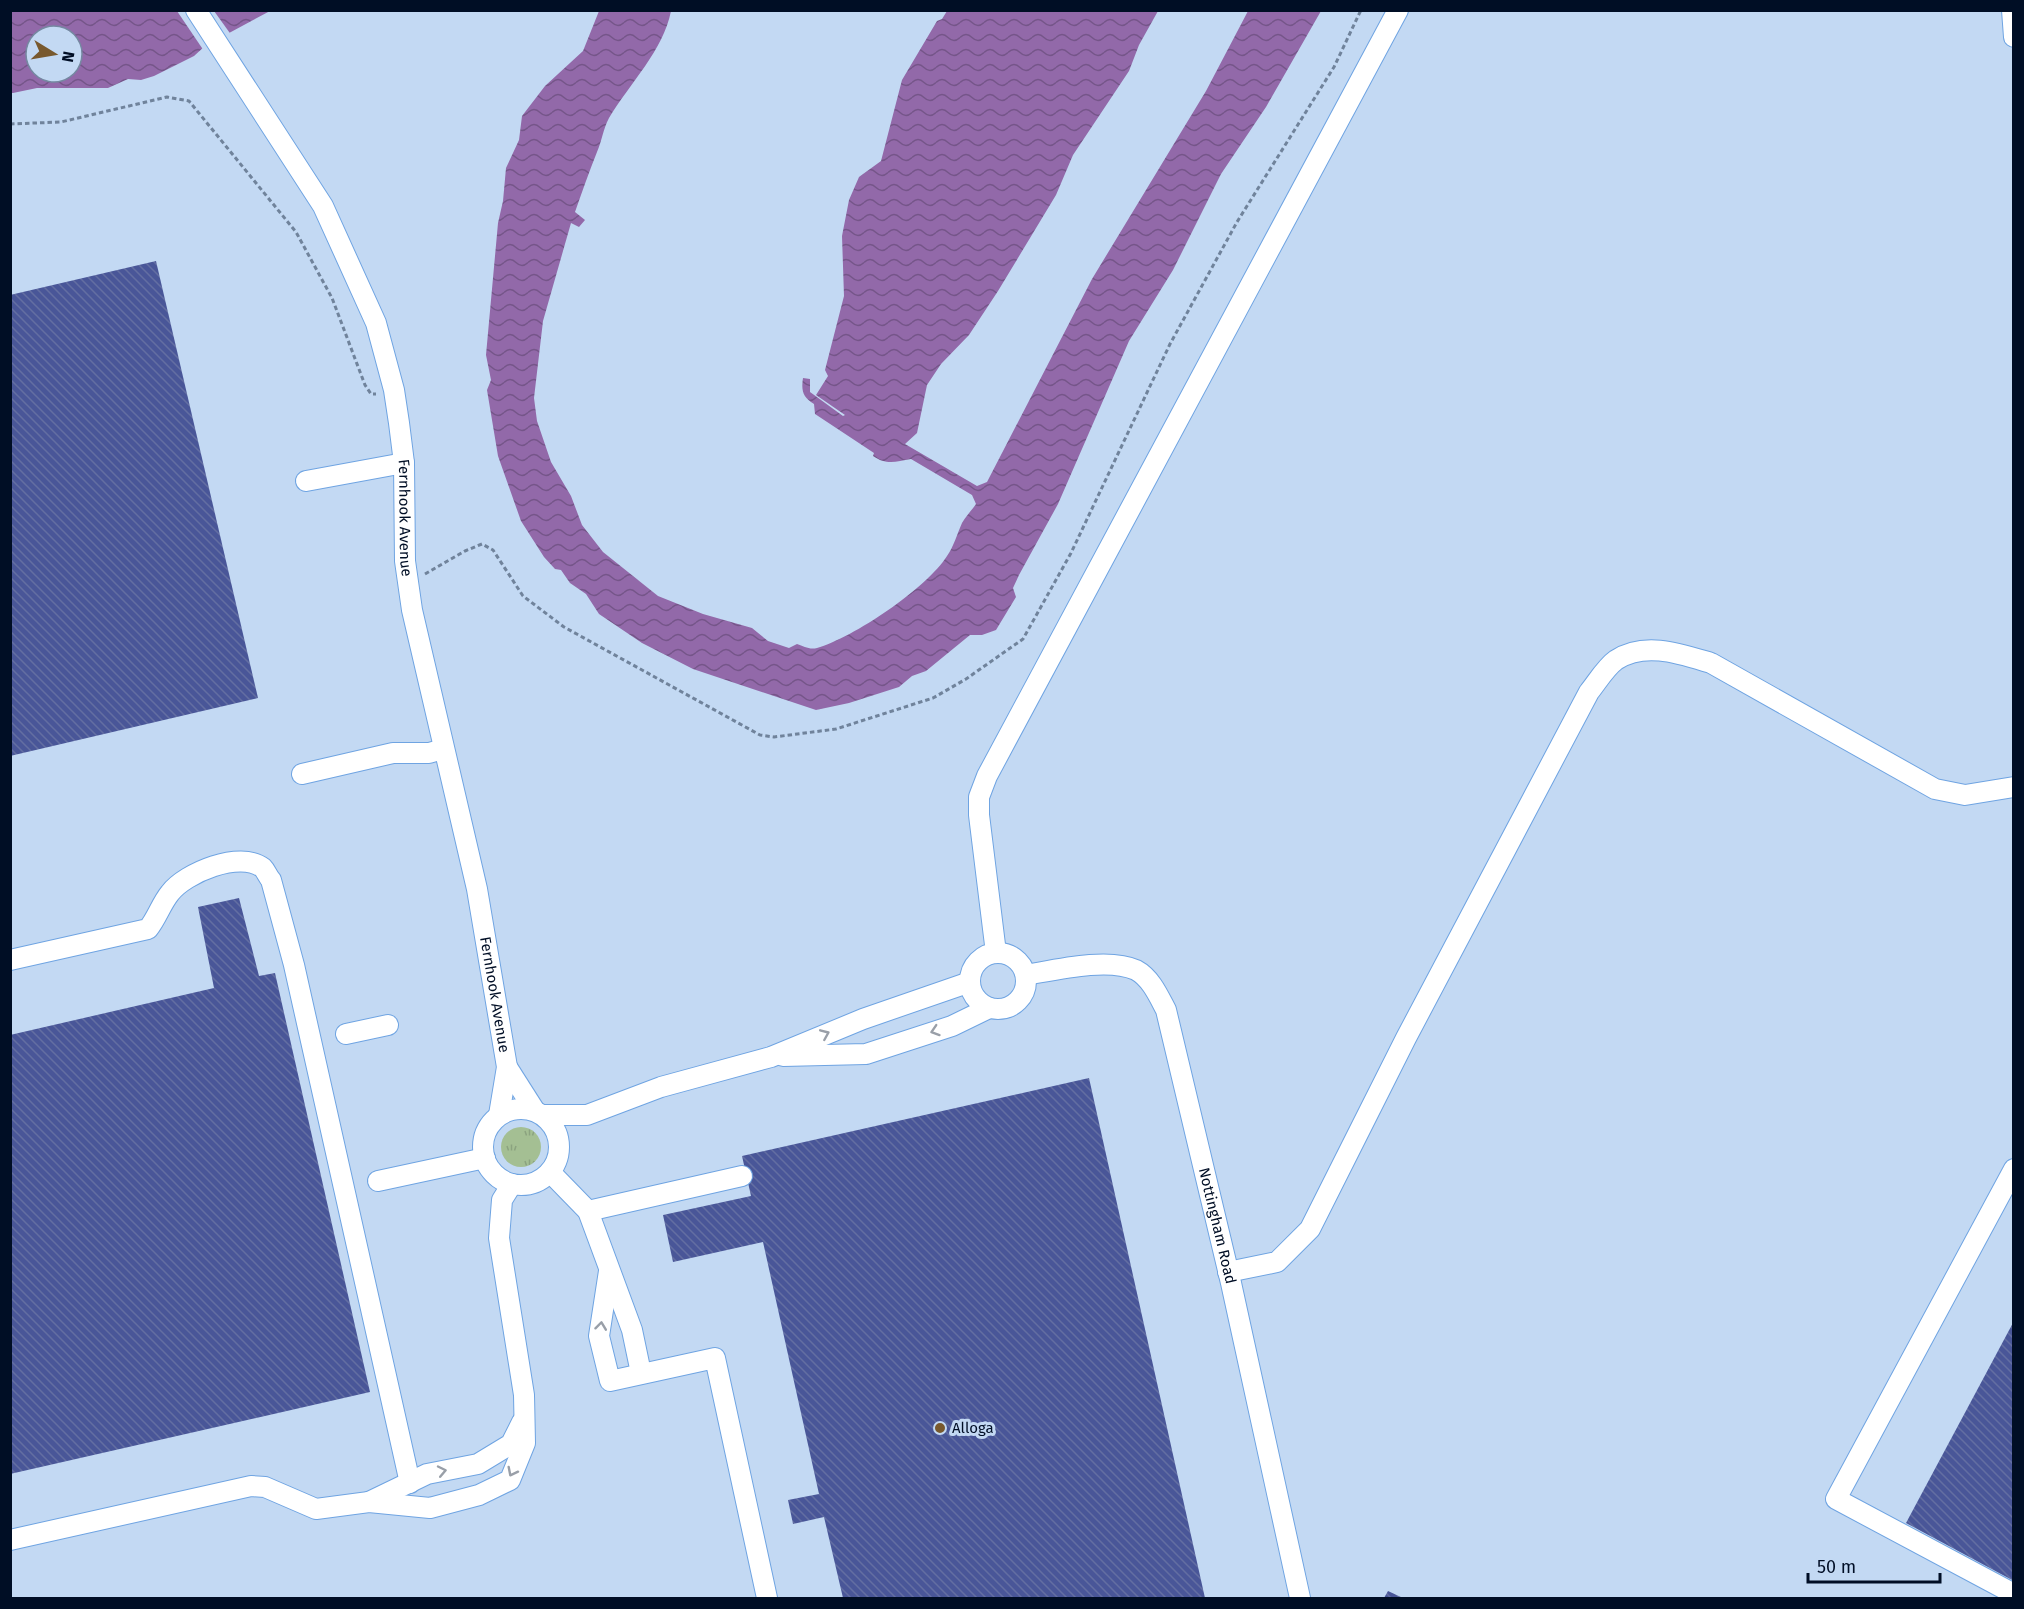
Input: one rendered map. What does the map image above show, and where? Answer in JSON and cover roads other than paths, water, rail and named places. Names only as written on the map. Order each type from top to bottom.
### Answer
[{"type":"street","name":"Fernhook Avenue","points":[[196,10],[323,206],[340,238],[376,323],[394,390],[404,463],[405,561],[412,610],[477,889],[507,1066],[499,1115]]},
{"type":"street","points":[[996,953],[979,815],[979,797],[987,776],[1398,10]]},
{"type":"street","points":[[2012,10],[2013,38]]},
{"type":"street","points":[[306,481],[404,463]]},
{"type":"street","points":[[1228,1272],[1277,1262],[1310,1229],[1406,1038],[1589,692],[1616,660],[1646,649],[1677,652],[1711,663],[1935,789],[1965,795],[2013,787]]},
{"type":"street","points":[[302,774],[393,753],[429,753],[443,749]]},
{"type":"street","points":[[10,960],[148,929],[170,893],[191,875],[223,863],[250,864],[262,868],[271,880],[294,965],[410,1482]]},
{"type":"street","points":[[771,1057],[866,1054],[952,1026],[989,1008],[1009,1008],[1017,1002],[1027,985],[1026,975],[1015,958],[996,953],[977,962],[970,982],[972,993],[979,1002],[989,1008]]},
{"type":"street","name":"Nottingham Road","points":[[1026,975],[1107,965],[1136,970],[1153,986],[1166,1010],[1228,1272],[1300,1599]]},
{"type":"street","points":[[539,1113],[551,1123],[559,1143],[559,1154],[550,1172],[537,1182],[512,1184],[498,1177],[485,1158],[485,1135],[499,1115],[517,1109],[539,1113],[587,1115],[661,1087],[771,1057],[863,1019],[970,982]]},
{"type":"street","points":[[346,1034],[388,1024]]},
{"type":"street","name":"Fernhook Avenue","points":[[507,1066],[539,1113]]},
{"type":"street","points":[[559,1143],[587,1115]]},
{"type":"street","points":[[378,1181],[485,1158]]},
{"type":"street","points":[[2013,1169],[1836,1499],[2013,1594]]},
{"type":"street","points":[[550,1172],[588,1211],[632,1330],[641,1373]]},
{"type":"street","points":[[588,1211],[742,1176]]},
{"type":"street","points":[[10,1540],[250,1486],[265,1487],[316,1509],[369,1502],[430,1508],[479,1495],[510,1480],[525,1443],[524,1395],[500,1238],[502,1200],[512,1184]]},
{"type":"street","points":[[609,1271],[599,1336],[610,1381],[715,1358],[767,1599]]},
{"type":"street","points":[[369,1502],[428,1474],[478,1464],[511,1444],[525,1416]]},
{"type":"water","points":[[10,11],[270,11],[205,46],[194,56],[154,76],[141,80],[128,79],[108,88],[37,88],[10,93]]},
{"type":"water","points":[[599,11],[671,11],[661,40],[607,122],[575,212],[585,220],[579,227],[571,223],[543,321],[534,398],[537,421],[551,462],[571,496],[582,525],[603,552],[658,596],[703,614],[752,628],[768,641],[789,648],[797,644],[817,648],[850,634],[907,597],[937,569],[947,556],[962,523],[976,504],[972,495],[911,459],[887,462],[873,456],[874,453],[815,414],[814,404],[807,399],[802,387],[803,378],[810,379],[810,392],[843,416],[845,415],[816,395],[828,376],[825,370],[844,296],[842,236],[849,200],[859,177],[881,161],[902,80],[937,21],[942,19],[947,11],[1158,11],[1139,45],[1129,71],[1073,155],[1056,195],[998,291],[969,335],[941,364],[927,385],[917,433],[905,444],[977,486],[987,482],[1092,279],[1206,91],[1248,11],[1321,11],[1266,107],[1221,174],[1173,270],[1129,341],[1058,504],[1013,588],[1016,597],[996,630],[982,635],[970,635],[926,671],[912,676],[899,687],[849,703],[816,710],[693,669],[642,643],[599,614],[586,594],[570,583],[561,570],[555,569],[544,557],[521,521],[498,456],[487,390],[491,380],[486,355],[498,223],[506,168],[519,140],[522,116],[545,86],[583,51]]},
{"type":"place","name":"Alloga","points":[[940,1428]]}]
